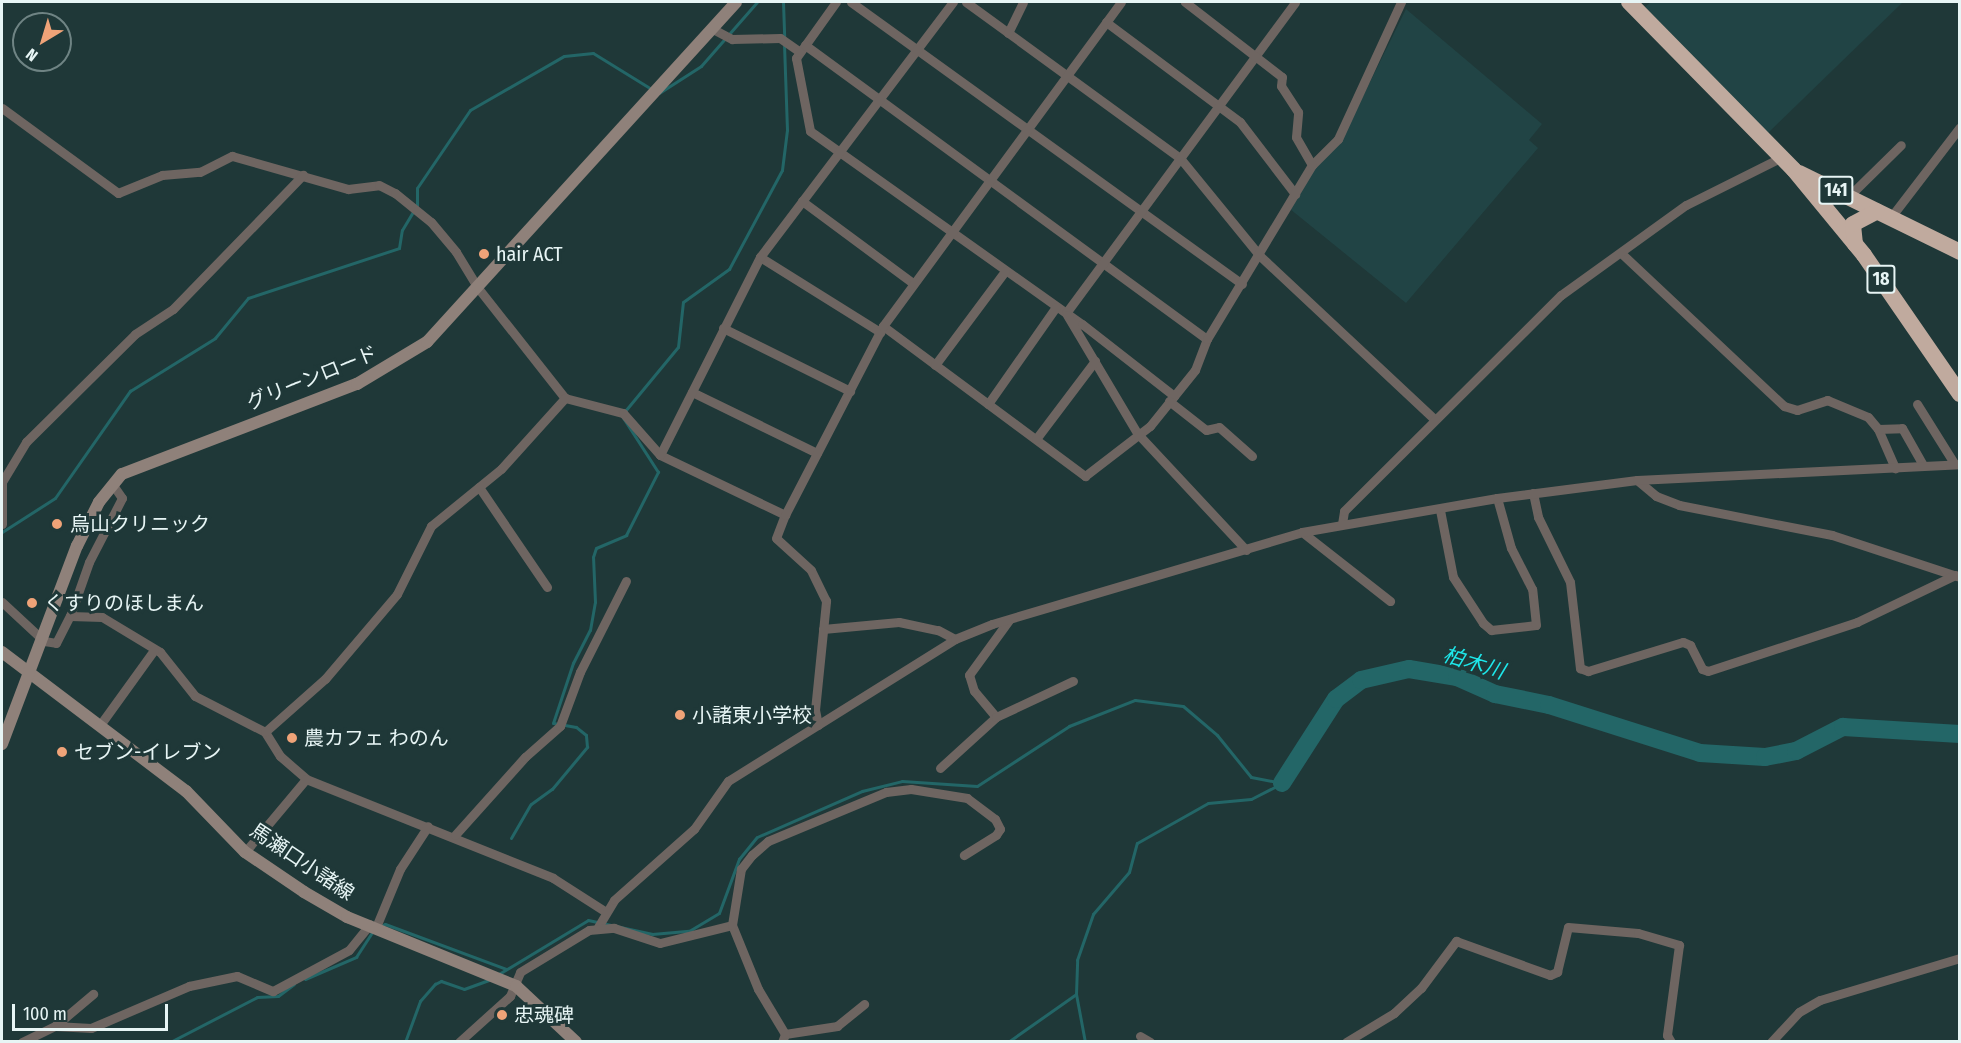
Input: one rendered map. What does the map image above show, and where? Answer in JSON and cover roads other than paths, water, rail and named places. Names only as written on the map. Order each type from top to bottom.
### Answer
[{"type":"highway","name":"18","points":[[1639,5],[1794,170],[1855,244],[1959,394]]},
{"type":"highway","name":"141","points":[[1794,170],[1959,252]]},
{"type":"highway","points":[[1855,244],[1853,224],[1884,214]]},
{"type":"street","name":"グリーンロード","points":[[2,744],[44,641],[77,546],[99,502],[122,474],[153,460],[357,384],[400,362],[427,342],[736,2]]},
{"type":"street","points":[[836,2],[796,58],[808,128],[839,153],[1066,313],[1172,398],[1206,430],[1219,427],[1252,456]]},
{"type":"street","points":[[851,2],[1242,284]]},
{"type":"street","points":[[660,455],[760,257],[953,2]]},
{"type":"street","points":[[966,2],[1180,158],[1260,256],[1434,418]]},
{"type":"street","points":[[1008,33],[1023,2]]},
{"type":"street","points":[[818,725],[814,710],[826,601],[821,584],[776,538],[785,515],[881,329],[950,231],[1121,2]]},
{"type":"street","points":[[1185,2],[1282,77],[1281,86],[1298,112],[1296,137],[1312,165]]},
{"type":"street","points":[[1066,313],[1295,2]]},
{"type":"street","points":[[760,257],[881,329],[935,365],[1085,476],[1137,433],[1172,398],[1194,370],[1208,339],[1260,256],[1312,165],[1338,139],[1401,2]]},
{"type":"street","points":[[1106,22],[1240,122],[1295,194]]},
{"type":"street","points":[[711,28],[732,39],[780,38],[802,48],[880,99],[1208,339]]},
{"type":"street","points":[[2,108],[118,193],[162,175],[200,172],[232,156],[348,189],[379,185],[395,193],[431,222],[478,288],[565,398],[623,413],[660,455],[785,515]]},
{"type":"street","points":[[1884,214],[1959,127]]},
{"type":"street","points":[[1848,196],[1901,145]]},
{"type":"street","points":[[1342,524],[1344,511],[1434,418],[1561,295],[1686,205],[1782,157]]},
{"type":"street","points":[[2,524],[2,482],[26,442],[135,334],[173,309],[303,175]]},
{"type":"street","points":[[802,201],[913,284]]},
{"type":"street","points":[[1621,253],[1784,406],[1797,410],[1827,400],[1868,417],[1878,429],[1895,468]]},
{"type":"street","points":[[935,365],[1005,271]]},
{"type":"street","points":[[988,404],[1056,307]]},
{"type":"street","points":[[1066,313],[1137,433],[1246,550]]},
{"type":"street","points":[[723,328],[849,391]]},
{"type":"street","points":[[1036,439],[1095,361]]},
{"type":"street","points":[[692,392],[817,453]]},
{"type":"street","points":[[265,732],[325,680],[398,594],[431,526],[501,469],[565,398]]},
{"type":"street","points":[[1917,404],[1957,464]]},
{"type":"street","points":[[1878,429],[1902,428],[1923,465]]},
{"type":"street","points":[[459,1041],[516,986],[520,972],[532,961],[598,927],[606,912],[628,886],[671,854],[728,781],[955,639],[1009,620],[1302,532],[1342,524],[1440,510],[1497,498],[1637,480],[1957,464]]},
{"type":"street","points":[[1637,480],[1656,496],[1680,505],[1832,535],[1957,576]]},
{"type":"street","points":[[2,602],[44,641],[56,643],[70,616],[89,562],[107,532],[108,519],[122,498],[113,485]]},
{"type":"street","points":[[479,487],[547,587]]},
{"type":"street","points":[[1533,493],[1538,517],[1570,582],[1580,668],[1588,671],[1683,642],[1690,645],[1701,669],[1708,671],[1857,622],[1957,576]]},
{"type":"street","points":[[1440,510],[1453,577],[1483,623],[1491,630],[1536,625],[1532,588],[1511,548],[1497,498]]},
{"type":"street","points":[[1302,532],[1390,601]]},
{"type":"street","points":[[455,835],[525,757],[560,726],[580,672],[626,581]]},
{"type":"street","points":[[70,616],[102,617],[154,650],[195,696],[265,732],[280,756],[306,779],[455,835],[553,878],[606,912]]},
{"type":"street","points":[[996,717],[974,691],[969,675],[1009,620]]},
{"type":"street","points":[[823,629],[899,622],[938,630],[955,639]]},
{"type":"street","points":[[100,725],[154,650]]},
{"type":"street","name":"馬瀬口小諸線","points":[[2,652],[186,791],[245,852],[304,892],[373,926],[516,986],[576,1041]]},
{"type":"street","points":[[940,768],[996,717],[1072,681]]},
{"type":"street","points":[[245,852],[306,779]]},
{"type":"street","points":[[864,1004],[837,1026],[784,1038],[758,989],[732,925],[741,869],[768,841],[886,792],[911,789],[967,798],[995,819],[1000,829],[996,835],[964,855]]},
{"type":"street","points":[[55,1026],[91,1028],[189,986],[237,976],[273,991],[349,950],[373,926],[400,870],[428,826]]},
{"type":"street","points":[[598,927],[660,943],[732,925]]},
{"type":"street","points":[[1346,1041],[1394,1013],[1421,988],[1456,941],[1550,975],[1557,972],[1568,927],[1638,933],[1679,945],[1667,1035],[1671,1041]]},
{"type":"street","points":[[1771,1041],[1799,1012],[1820,1000],[1959,958]]},
{"type":"street","points":[[22,1041],[55,1026],[93,994]]},
{"type":"street","points":[[1140,1036],[1150,1041]]},
{"type":"waterway","points":[[659,93],[701,66],[757,2]]},
{"type":"waterway","points":[[783,2],[784,37]]},
{"type":"waterway","points":[[625,411],[678,347],[683,302],[729,269],[782,170],[787,130],[784,43]]},
{"type":"waterway","points":[[2,532],[55,498],[130,391],[215,338],[248,298],[399,248],[402,230],[417,205],[417,188],[470,110],[564,56],[593,53],[653,90]]},
{"type":"waterway","points":[[511,838],[531,804],[552,789],[587,747],[586,735],[576,727],[553,723],[573,663],[590,630],[595,602],[593,557],[596,548],[626,535],[658,472],[622,416]]},
{"type":"waterway","name":"柏木川","points":[[1282,783],[1336,699],[1361,680],[1409,669],[1457,677],[1495,694],[1549,705],[1700,753],[1765,757],[1796,751],[1843,727],[1960,734]]},
{"type":"waterway","points":[[497,975],[588,920],[652,934],[689,931],[719,913],[739,859],[757,837],[862,791],[902,781],[977,786],[1069,726],[1135,700],[1183,706],[1217,735],[1251,777],[1282,783]]},
{"type":"waterway","name":"柏木川","points":[[1008,1042],[1076,994],[1077,960],[1093,914],[1129,872],[1137,843],[1208,803],[1251,799],[1280,784]]},
{"type":"waterway","points":[[381,926],[385,924],[506,969]]},
{"type":"waterway","points":[[305,979],[356,957],[373,931]]},
{"type":"waterway","points":[[405,1042],[420,1001],[435,984],[441,981],[464,989],[489,980]]},
{"type":"waterway","points":[[170,1042],[257,997],[278,996],[294,984]]},
{"type":"waterway","points":[[1076,994],[1085,1042]]},
{"type":"place","name":"hair ACT","points":[[484,254]]},
{"type":"place","name":"烏山クリニック","points":[[57,524]]},
{"type":"place","name":"くすりのほしまん","points":[[32,603]]},
{"type":"place","name":"小諸東小学校","points":[[680,715]]},
{"type":"place","name":"農カフェ わのん","points":[[292,738]]},
{"type":"place","name":"セブン-イレブン","points":[[62,752]]},
{"type":"place","name":"忠魂碑","points":[[502,1015]]}]
